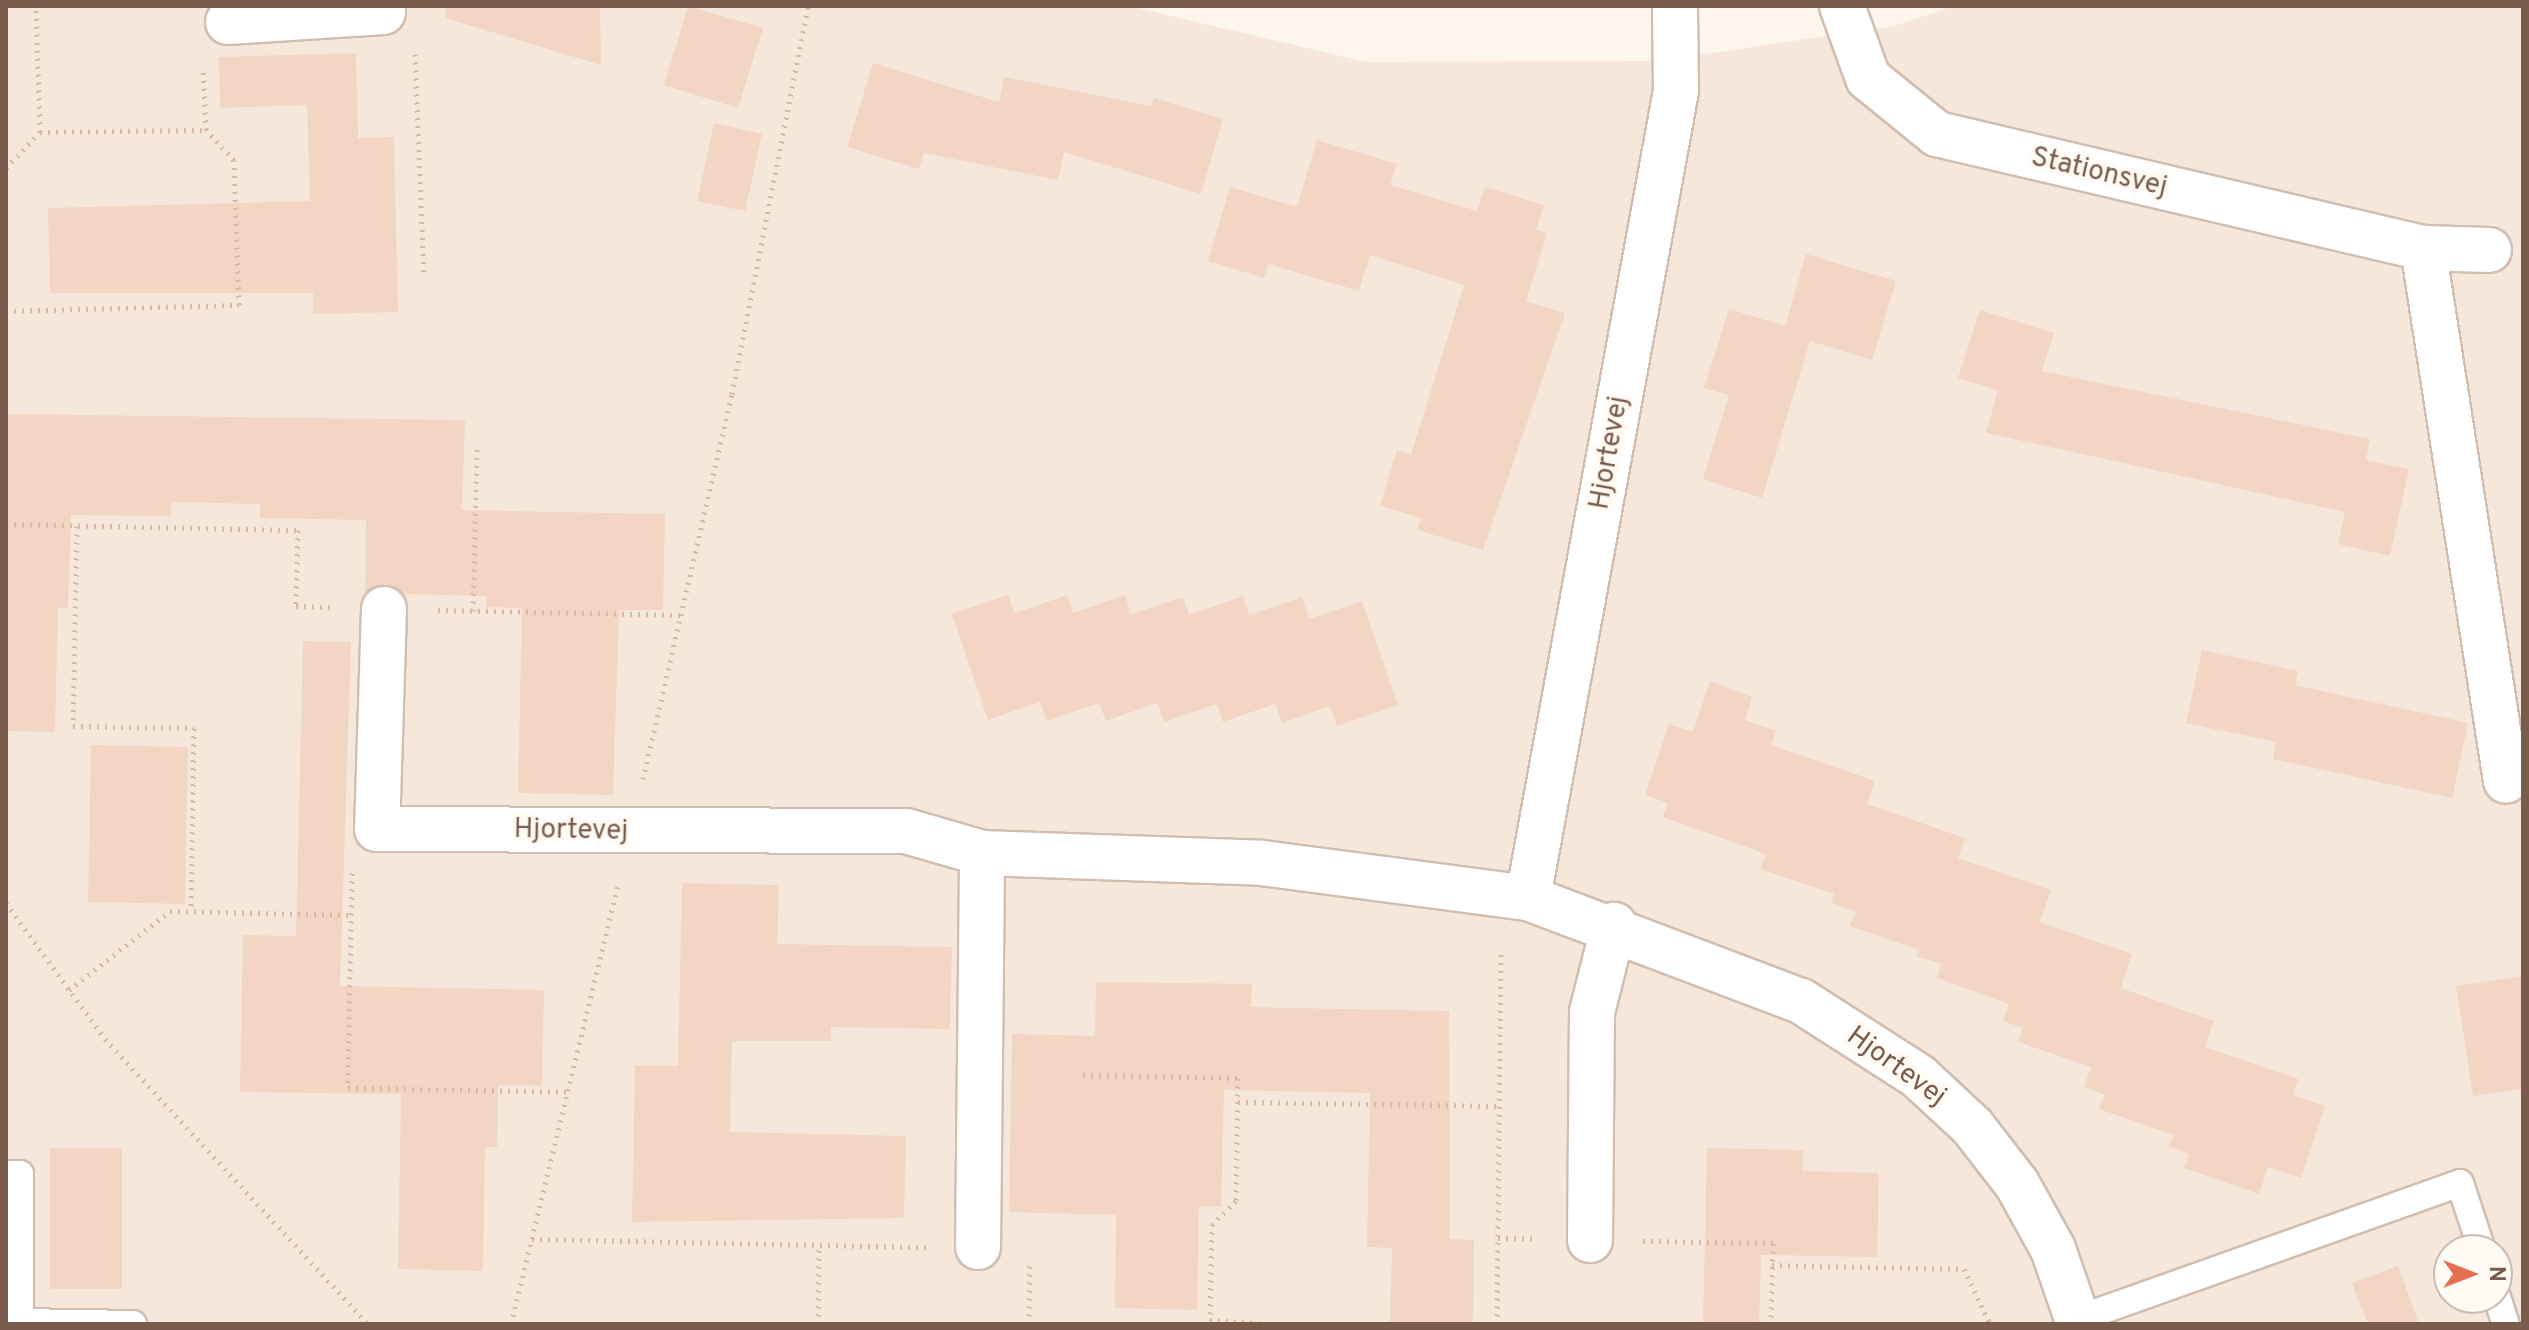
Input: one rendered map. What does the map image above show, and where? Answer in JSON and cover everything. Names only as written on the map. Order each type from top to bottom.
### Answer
[{"type":"street","name":"Hjortevej","points":[[1515,897],[1676,91],[1675,6]]},
{"type":"street","name":"Stationsvej","points":[[1842,6],[1868,78],[1937,134],[2423,248],[2489,250]]},
{"type":"street","points":[[228,22],[383,9]]},
{"type":"street","points":[[2423,248],[2506,781]]},
{"type":"street","points":[[377,829],[384,609]]},
{"type":"street","name":"Hjortevej","points":[[377,829],[906,831],[982,853],[1262,863],[1515,897],[1614,925],[1801,1001],[1918,1076],[1972,1126],[2017,1184],[2053,1249],[2078,1321]]},
{"type":"street","points":[[978,1247],[982,853]]},
{"type":"street","points":[[1590,1240],[1592,1012],[1614,925]]},
{"type":"lane","points":[[6,1174],[20,1174],[20,1322],[133,1324]]},
{"type":"lane","name":"Hjortevej","points":[[2078,1321],[2460,1183],[2477,1234]]},
{"type":"path","points":[[6,168],[40,132],[36,6]]},
{"type":"path","points":[[511,1324],[681,615],[808,6]]},
{"type":"path","points":[[383,9],[418,59],[424,276]]},
{"type":"path","points":[[6,311],[239,305],[234,160],[206,130],[203,60]]},
{"type":"path","points":[[40,132],[206,130]]},
{"type":"path","points":[[473,611],[477,449]]},
{"type":"path","points":[[6,524],[298,530],[296,606],[681,615]]},
{"type":"path","points":[[77,526],[73,726],[194,728],[191,911]]},
{"type":"path","points":[[377,829],[352,873],[348,1088],[567,1092]]},
{"type":"path","points":[[1497,1324],[1500,1106],[1515,897]]},
{"type":"path","points":[[6,903],[105,1039],[368,1324]]},
{"type":"path","points":[[69,990],[170,911],[351,915]]},
{"type":"path","points":[[1083,1075],[1238,1078],[1236,1201],[1212,1224],[1210,1320],[1269,1324]]},
{"type":"path","points":[[1238,1102],[1500,1106]]},
{"type":"path","points":[[1498,1238],[1773,1243],[1771,1324]]},
{"type":"path","points":[[532,1239],[1030,1249],[1029,1324]]},
{"type":"path","points":[[818,1324],[819,1245]]},
{"type":"path","points":[[1772,1265],[1964,1269],[1990,1324]]},
{"type":"shaded area","points":[[6,6],[1129,6],[1366,62],[1659,61],[1894,26],[1954,6],[2523,6],[2523,1324],[6,1324]]},
{"type":"building","points":[[446,6],[600,6],[601,65],[445,18]]},
{"type":"building","points":[[688,6],[763,28],[738,108],[664,85]]},
{"type":"building","points":[[356,53],[358,138],[394,137],[398,312],[313,314],[313,293],[50,293],[48,208],[310,201],[307,105],[220,108],[219,57]]},
{"type":"building","points":[[873,63],[999,102],[1004,77],[1151,106],[1154,98],[1223,119],[1201,194],[1064,152],[1058,180],[924,153],[919,169],[847,147]]},
{"type":"building","points":[[714,123],[762,134],[745,211],[697,201]]},
{"type":"building","points":[[1317,140],[1397,164],[1390,185],[1477,211],[1485,187],[1544,205],[1536,230],[1547,233],[1526,301],[1565,313],[1483,550],[1417,530],[1421,518],[1380,506],[1397,450],[1411,455],[1464,285],[1370,255],[1359,291],[1268,264],[1264,278],[1208,261],[1230,187],[1297,207]]},
{"type":"building","points":[[1806,254],[1896,281],[1872,360],[1810,341],[1762,498],[1703,479],[1729,395],[1704,388],[1729,309],[1785,326]]},
{"type":"building","points":[[1980,310],[2054,333],[2042,371],[2370,439],[2366,460],[2409,469],[2390,556],[2338,544],[2345,512],[1986,433],[1998,390],[1958,378]]},
{"type":"building","points":[[6,414],[465,420],[462,510],[665,514],[663,610],[619,610],[613,795],[518,793],[522,608],[486,607],[486,596],[403,594],[386,584],[365,593],[366,520],[260,518],[260,504],[171,502],[171,516],[71,515],[68,608],[58,608],[55,732],[6,731]]},
{"type":"building","points":[[1008,595],[1015,613],[1067,595],[1073,613],[1125,595],[1131,614],[1183,597],[1189,615],[1243,596],[1249,615],[1302,597],[1309,619],[1362,601],[1398,705],[1337,726],[1330,706],[1282,723],[1275,704],[1223,722],[1217,704],[1164,722],[1157,703],[1106,721],[1099,703],[1047,721],[1040,702],[988,720],[952,614]]},
{"type":"building","points":[[303,641],[351,642],[340,986],[544,990],[542,1086],[498,1085],[497,1147],[485,1147],[483,1271],[398,1269],[401,1094],[240,1092],[243,935],[296,936]]},
{"type":"building","points":[[2202,650],[2298,671],[2295,685],[2468,723],[2452,798],[2273,759],[2276,742],[2186,723]]},
{"type":"building","points":[[1710,681],[1752,697],[1745,720],[1776,731],[1771,745],[1875,781],[1867,804],[1965,838],[1958,858],[2051,890],[2040,922],[2132,954],[2121,988],[2214,1021],[2205,1047],[2298,1079],[2293,1095],[2325,1106],[2301,1178],[2268,1167],[2259,1194],[2184,1168],[2189,1154],[2169,1146],[2174,1135],[2099,1109],[2105,1095],[2084,1087],[2091,1067],[2018,1042],[2023,1028],[2003,1021],[2009,1004],[1937,978],[1941,964],[1916,956],[1919,950],[1850,926],[1856,912],[1831,903],[1834,894],[1760,869],[1766,854],[1663,817],[1668,803],[1645,795],[1669,724],[1693,732]]},
{"type":"building","points":[[91,745],[188,747],[185,904],[88,902]]},
{"type":"building","points":[[682,883],[779,885],[777,944],[952,947],[950,1029],[831,1027],[831,1041],[732,1041],[730,1132],[906,1136],[904,1218],[632,1222],[635,1065],[678,1066]]},
{"type":"building","points":[[2523,976],[2523,1089],[2473,1096],[2456,986]]},
{"type":"building","points":[[1096,982],[1252,984],[1251,1007],[1449,1011],[1450,1239],[1474,1240],[1473,1323],[1390,1322],[1392,1248],[1367,1247],[1370,1093],[1224,1090],[1221,1207],[1199,1206],[1197,1310],[1115,1308],[1116,1215],[1009,1212],[1012,1034],[1095,1036]]},
{"type":"building","points":[[50,1148],[122,1148],[122,1289],[50,1289]]},
{"type":"building","points":[[1707,1148],[1803,1150],[1803,1171],[1879,1173],[1877,1257],[1761,1255],[1759,1324],[1703,1324]]},
{"type":"building","points":[[2398,1266],[2419,1324],[2368,1324],[2352,1283]]}]
